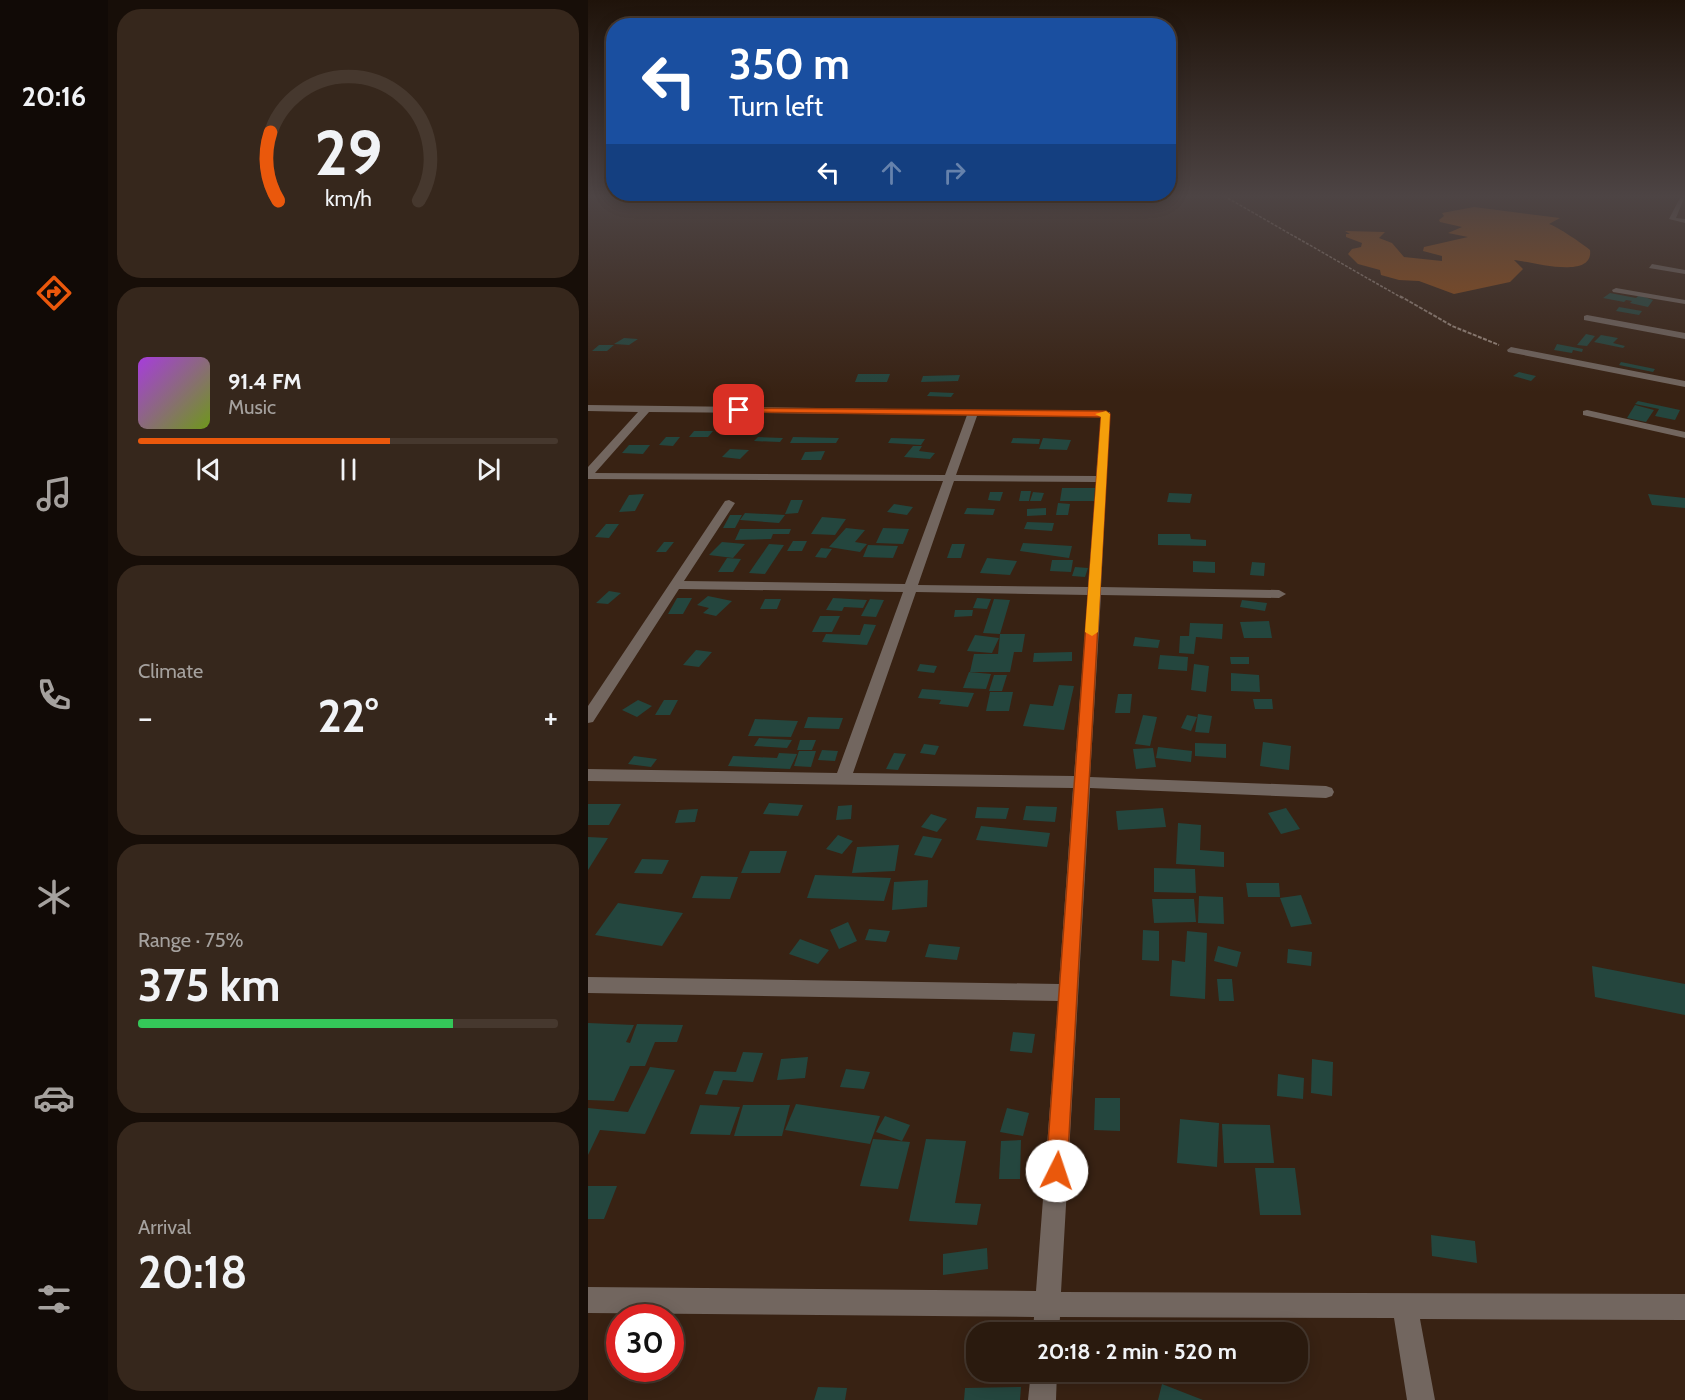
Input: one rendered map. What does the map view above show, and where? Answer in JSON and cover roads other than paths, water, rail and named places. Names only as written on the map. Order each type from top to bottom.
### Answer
[{"type":"street","points":[[1652,266],[1685,272]]},
{"type":"street","points":[[1616,290],[1685,302]]},
{"type":"street","points":[[1587,318],[1685,336]]},
{"type":"street","points":[[1510,350],[1685,384]]},
{"type":"street","points":[[588,408],[1106,414],[1047,1322]]},
{"type":"street","points":[[588,475],[646,409]]},
{"type":"street","points":[[843,779],[973,412]]},
{"type":"street","points":[[1587,413],[1685,435]]},
{"type":"street","points":[[588,475],[1102,479]]},
{"type":"street","points":[[588,718],[678,585],[729,503]]},
{"type":"street","points":[[678,585],[1279,594]]},
{"type":"street","points":[[588,776],[1082,782],[1326,792]]},
{"type":"street","points":[[588,985],[1068,993]]},
{"type":"street","points":[[588,1300],[1048,1305],[1685,1307]]},
{"type":"street","points":[[1405,1306],[1421,1400]]},
{"type":"street","points":[[1042,1400],[1043,1382]]}]
